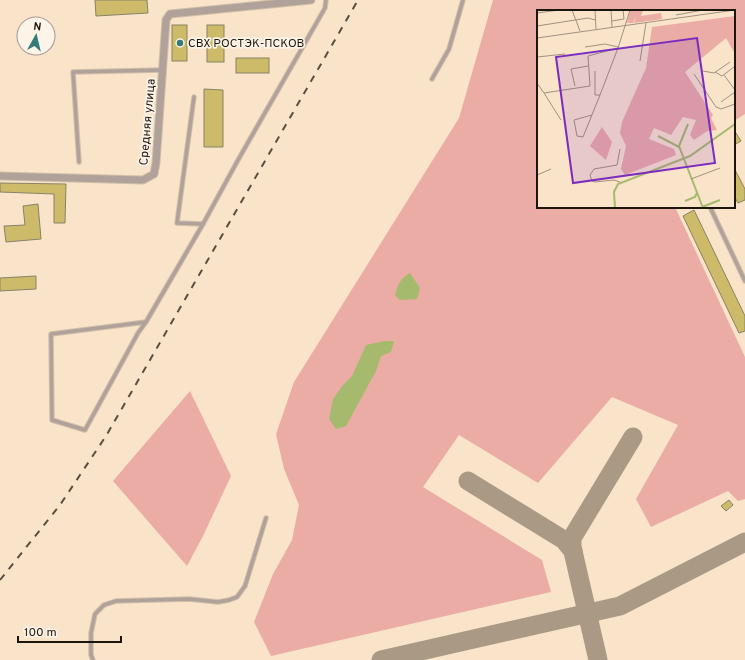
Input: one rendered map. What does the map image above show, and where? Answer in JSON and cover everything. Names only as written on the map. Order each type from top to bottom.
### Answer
[{"type":"street","name":"Средняя улица","points":[[0,176],[143,180],[154,174],[166,20],[170,14],[311,0]]},
{"type":"lane","points":[[146,322],[51,334],[52,420],[85,430],[138,333],[146,322],[203,224],[325,8],[326,0]]},
{"type":"lane","points":[[432,79],[449,49],[463,0]]},
{"type":"lane","points":[[79,162],[73,72],[162,70]]},
{"type":"lane","points":[[194,97],[177,223],[203,224]]},
{"type":"lane","points":[[710,208],[745,281]]},
{"type":"lane","points":[[94,660],[91,655],[91,633],[95,614],[104,605],[116,601],[189,599],[218,602],[237,597],[245,586],[266,518]]},
{"type":"shaded area","points":[[493,0],[745,0],[745,114],[735,120],[735,10],[537,10],[537,208],[675,208],[745,357],[745,499],[738,501],[728,491],[651,527],[636,499],[678,425],[612,397],[538,483],[459,435],[423,487],[542,560],[551,592],[271,656],[254,622],[273,574],[292,540],[299,505],[284,469],[276,434],[294,382],[459,118]]},
{"type":"shaded area","points":[[410,273],[420,288],[417,299],[400,300],[395,295],[397,288],[400,282]]},
{"type":"shaded area","points":[[385,341],[394,341],[391,352],[381,356],[376,371],[346,426],[336,429],[329,419],[333,399],[343,385],[352,376],[366,345]]},
{"type":"shaded area","points":[[190,391],[231,476],[187,566],[113,481]]},
{"type":"building","points":[[95,0],[147,0],[148,13],[96,16]]},
{"type":"building","name":"СВХ РОСТЭК-ПСКОВ","points":[[172,25],[187,25],[187,61],[172,61]]},
{"type":"building","points":[[207,25],[224,25],[224,62],[207,62]]},
{"type":"building","points":[[236,58],[269,58],[269,73],[236,73]]},
{"type":"building","points":[[204,89],[223,90],[223,147],[204,147]]},
{"type":"building","points":[[735,132],[741,141],[735,144]]},
{"type":"building","points":[[735,170],[745,189],[745,200],[738,203],[735,198]]},
{"type":"building","points":[[0,183],[66,184],[65,223],[54,223],[54,194],[0,192]]},
{"type":"building","points":[[38,204],[41,239],[6,242],[4,226],[25,225],[23,206]]},
{"type":"building","points":[[694,210],[745,316],[745,331],[739,333],[683,216]]},
{"type":"building","points":[[36,276],[36,289],[0,291],[0,278]]},
{"type":"building","points":[[729,500],[733,505],[726,511],[721,506]]},
{"type":"taxiway","points":[[598,660],[572,547],[572,538],[633,437]]},
{"type":"taxiway","points":[[468,481],[564,540],[573,551]]},
{"type":"taxiway","points":[[381,660],[620,606],[745,542]]},
{"type":"railway","points":[[0,580],[60,505],[106,436],[358,0]]},
{"type":"place","name":"СВХ РОСТЭК-ПСКОВ","points":[[180,43]]}]
